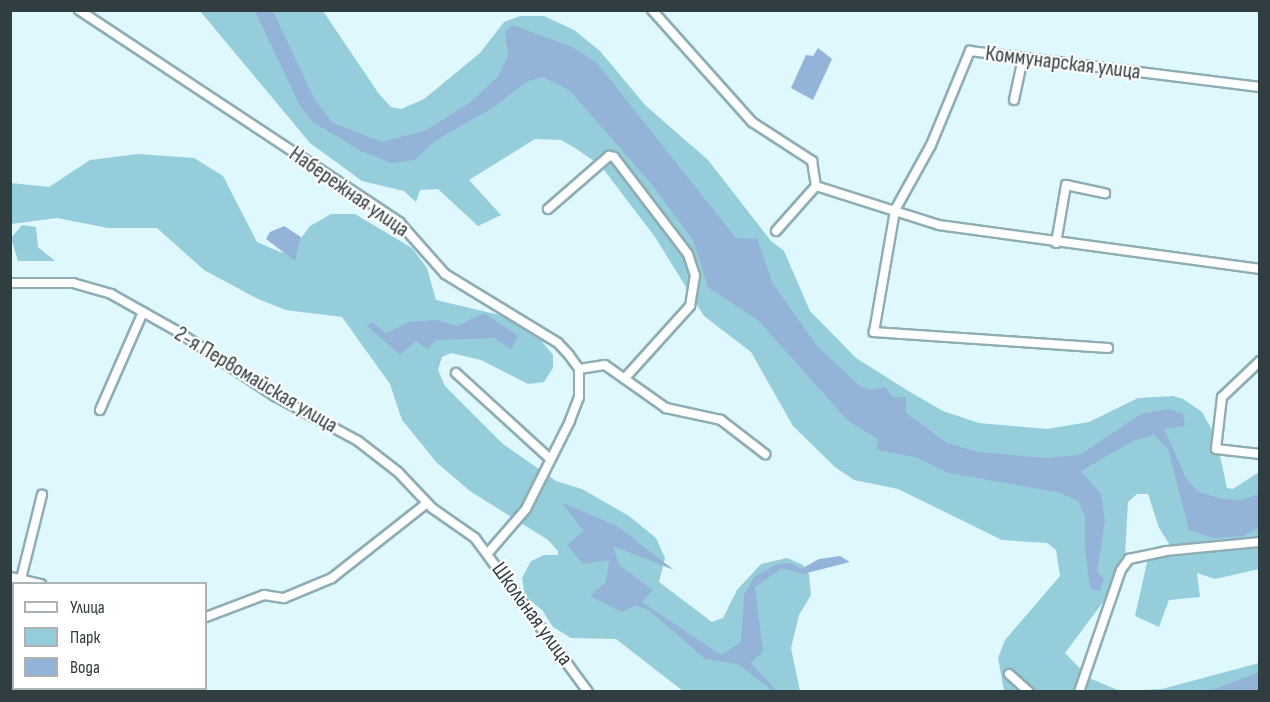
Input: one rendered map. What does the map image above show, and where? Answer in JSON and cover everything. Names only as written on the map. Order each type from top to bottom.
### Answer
[{"type":"street","name":"Набережная улица","points":[[79,10],[399,222],[445,274],[558,343],[579,369]]},
{"type":"street","points":[[652,10],[752,122],[812,161],[816,186]]},
{"type":"street","name":"Коммунарская улица","points":[[1108,348],[874,332],[895,210],[931,145],[970,51],[1260,87]]},
{"type":"street","points":[[1014,100],[1023,58]]},
{"type":"street","points":[[548,208],[609,156],[614,157],[688,254],[695,275],[690,306],[624,379]]},
{"type":"street","points":[[1056,243],[1066,185],[1105,193]]},
{"type":"street","points":[[816,186],[939,225],[1056,243],[1260,269]]},
{"type":"street","points":[[776,231],[816,186]]},
{"type":"street","name":"2-я Первомайская улица","points":[[10,283],[37,281],[92,287],[143,312],[274,396],[358,441],[398,472],[427,503],[475,538]]},
{"type":"street","points":[[100,410],[143,312]]},
{"type":"street","points":[[1260,361],[1222,397],[1216,449],[1260,454]]},
{"type":"street","points":[[488,553],[526,509],[579,397],[579,369],[605,365],[666,408],[720,420],[765,454]]},
{"type":"street","points":[[456,373],[549,458]]},
{"type":"street","points":[[21,579],[42,495]]},
{"type":"street","points":[[207,617],[264,595],[284,598],[332,578],[427,503]]},
{"type":"street","name":"Школьная улица","points":[[475,538],[588,692]]},
{"type":"street","points":[[1079,692],[1118,579],[1129,559],[1166,551],[1260,542]]},
{"type":"street","points":[[10,577],[33,582]]},
{"type":"street","points":[[1009,675],[1029,692]]},
{"type":"green space","points":[[200,11],[323,11],[379,94],[391,107],[401,109],[424,99],[480,53],[504,22],[520,16],[544,16],[574,30],[600,51],[645,105],[708,160],[771,241],[784,251],[810,311],[856,358],[910,392],[943,411],[979,423],[1047,429],[1089,422],[1138,398],[1173,396],[1183,399],[1202,412],[1216,437],[1227,488],[1233,489],[1259,472],[1259,569],[1215,579],[1197,573],[1200,597],[1169,600],[1159,627],[1135,616],[1148,558],[1175,553],[1159,528],[1148,494],[1137,494],[1128,502],[1124,574],[1065,653],[1089,678],[1120,691],[1004,691],[998,658],[1005,640],[1060,576],[1056,550],[1047,543],[1002,540],[898,489],[854,480],[835,467],[793,426],[751,352],[704,316],[655,237],[601,166],[575,148],[561,140],[535,139],[469,180],[501,215],[478,226],[438,189],[420,190],[416,202],[404,191],[362,181],[310,143]]},
{"type":"green space","points":[[138,154],[194,158],[223,176],[257,242],[280,252],[290,253],[310,226],[331,214],[355,214],[412,248],[427,268],[436,300],[512,318],[536,334],[553,355],[553,368],[544,382],[528,384],[481,360],[451,353],[442,357],[438,370],[445,386],[503,444],[556,481],[582,489],[629,516],[656,538],[665,558],[659,582],[712,622],[723,618],[737,590],[761,564],[787,558],[803,565],[809,574],[811,595],[799,615],[791,648],[800,691],[683,691],[616,639],[571,638],[553,627],[542,610],[525,596],[522,578],[531,561],[544,555],[558,555],[558,551],[548,540],[470,491],[437,463],[402,420],[390,384],[342,317],[286,310],[258,299],[204,270],[157,228],[108,228],[57,218],[11,224],[11,183],[49,187],[90,160]]},
{"type":"green space","points":[[22,225],[36,227],[38,247],[55,261],[18,261],[11,238]]},
{"type":"green space","points":[[1259,663],[1259,691],[1120,691],[1162,689]]},
{"type":"water","points":[[255,11],[273,11],[315,100],[333,123],[382,142],[427,130],[472,101],[498,76],[508,56],[505,31],[513,25],[574,48],[597,63],[736,238],[757,239],[773,284],[817,346],[860,386],[871,390],[885,387],[893,397],[906,397],[906,413],[947,443],[978,452],[1045,458],[1080,455],[1141,414],[1168,409],[1183,414],[1185,426],[1164,429],[1187,480],[1199,492],[1223,499],[1242,500],[1259,494],[1259,528],[1243,536],[1214,538],[1189,530],[1168,449],[1154,435],[1133,441],[1081,471],[1101,494],[1105,521],[1097,572],[1104,579],[1100,591],[1090,589],[1085,548],[1085,516],[1078,501],[1061,493],[949,473],[915,457],[877,450],[878,439],[847,420],[759,321],[708,287],[693,240],[650,182],[569,90],[543,77],[526,82],[497,105],[435,141],[414,160],[391,163],[361,151],[313,122],[300,106]]},
{"type":"water","points":[[818,48],[832,59],[813,100],[791,88],[806,55],[813,56]]},
{"type":"water","points":[[284,226],[301,237],[295,261],[266,239],[270,232]]},
{"type":"water","points":[[484,313],[518,336],[511,350],[495,338],[436,340],[427,349],[416,341],[400,355],[367,326],[372,322],[386,333],[409,322],[437,320],[457,326]]},
{"type":"water","points":[[562,503],[617,526],[674,570],[613,546],[619,565],[653,590],[642,602],[721,655],[741,642],[744,595],[754,577],[777,564],[791,563],[801,569],[819,559],[840,556],[850,562],[803,574],[782,568],[755,587],[763,651],[751,663],[777,691],[773,691],[738,664],[705,659],[650,611],[636,605],[622,612],[590,596],[606,582],[609,560],[583,564],[567,545],[584,531]]},
{"type":"water","points":[[1259,672],[1259,691],[1199,691],[1218,688]]}]
